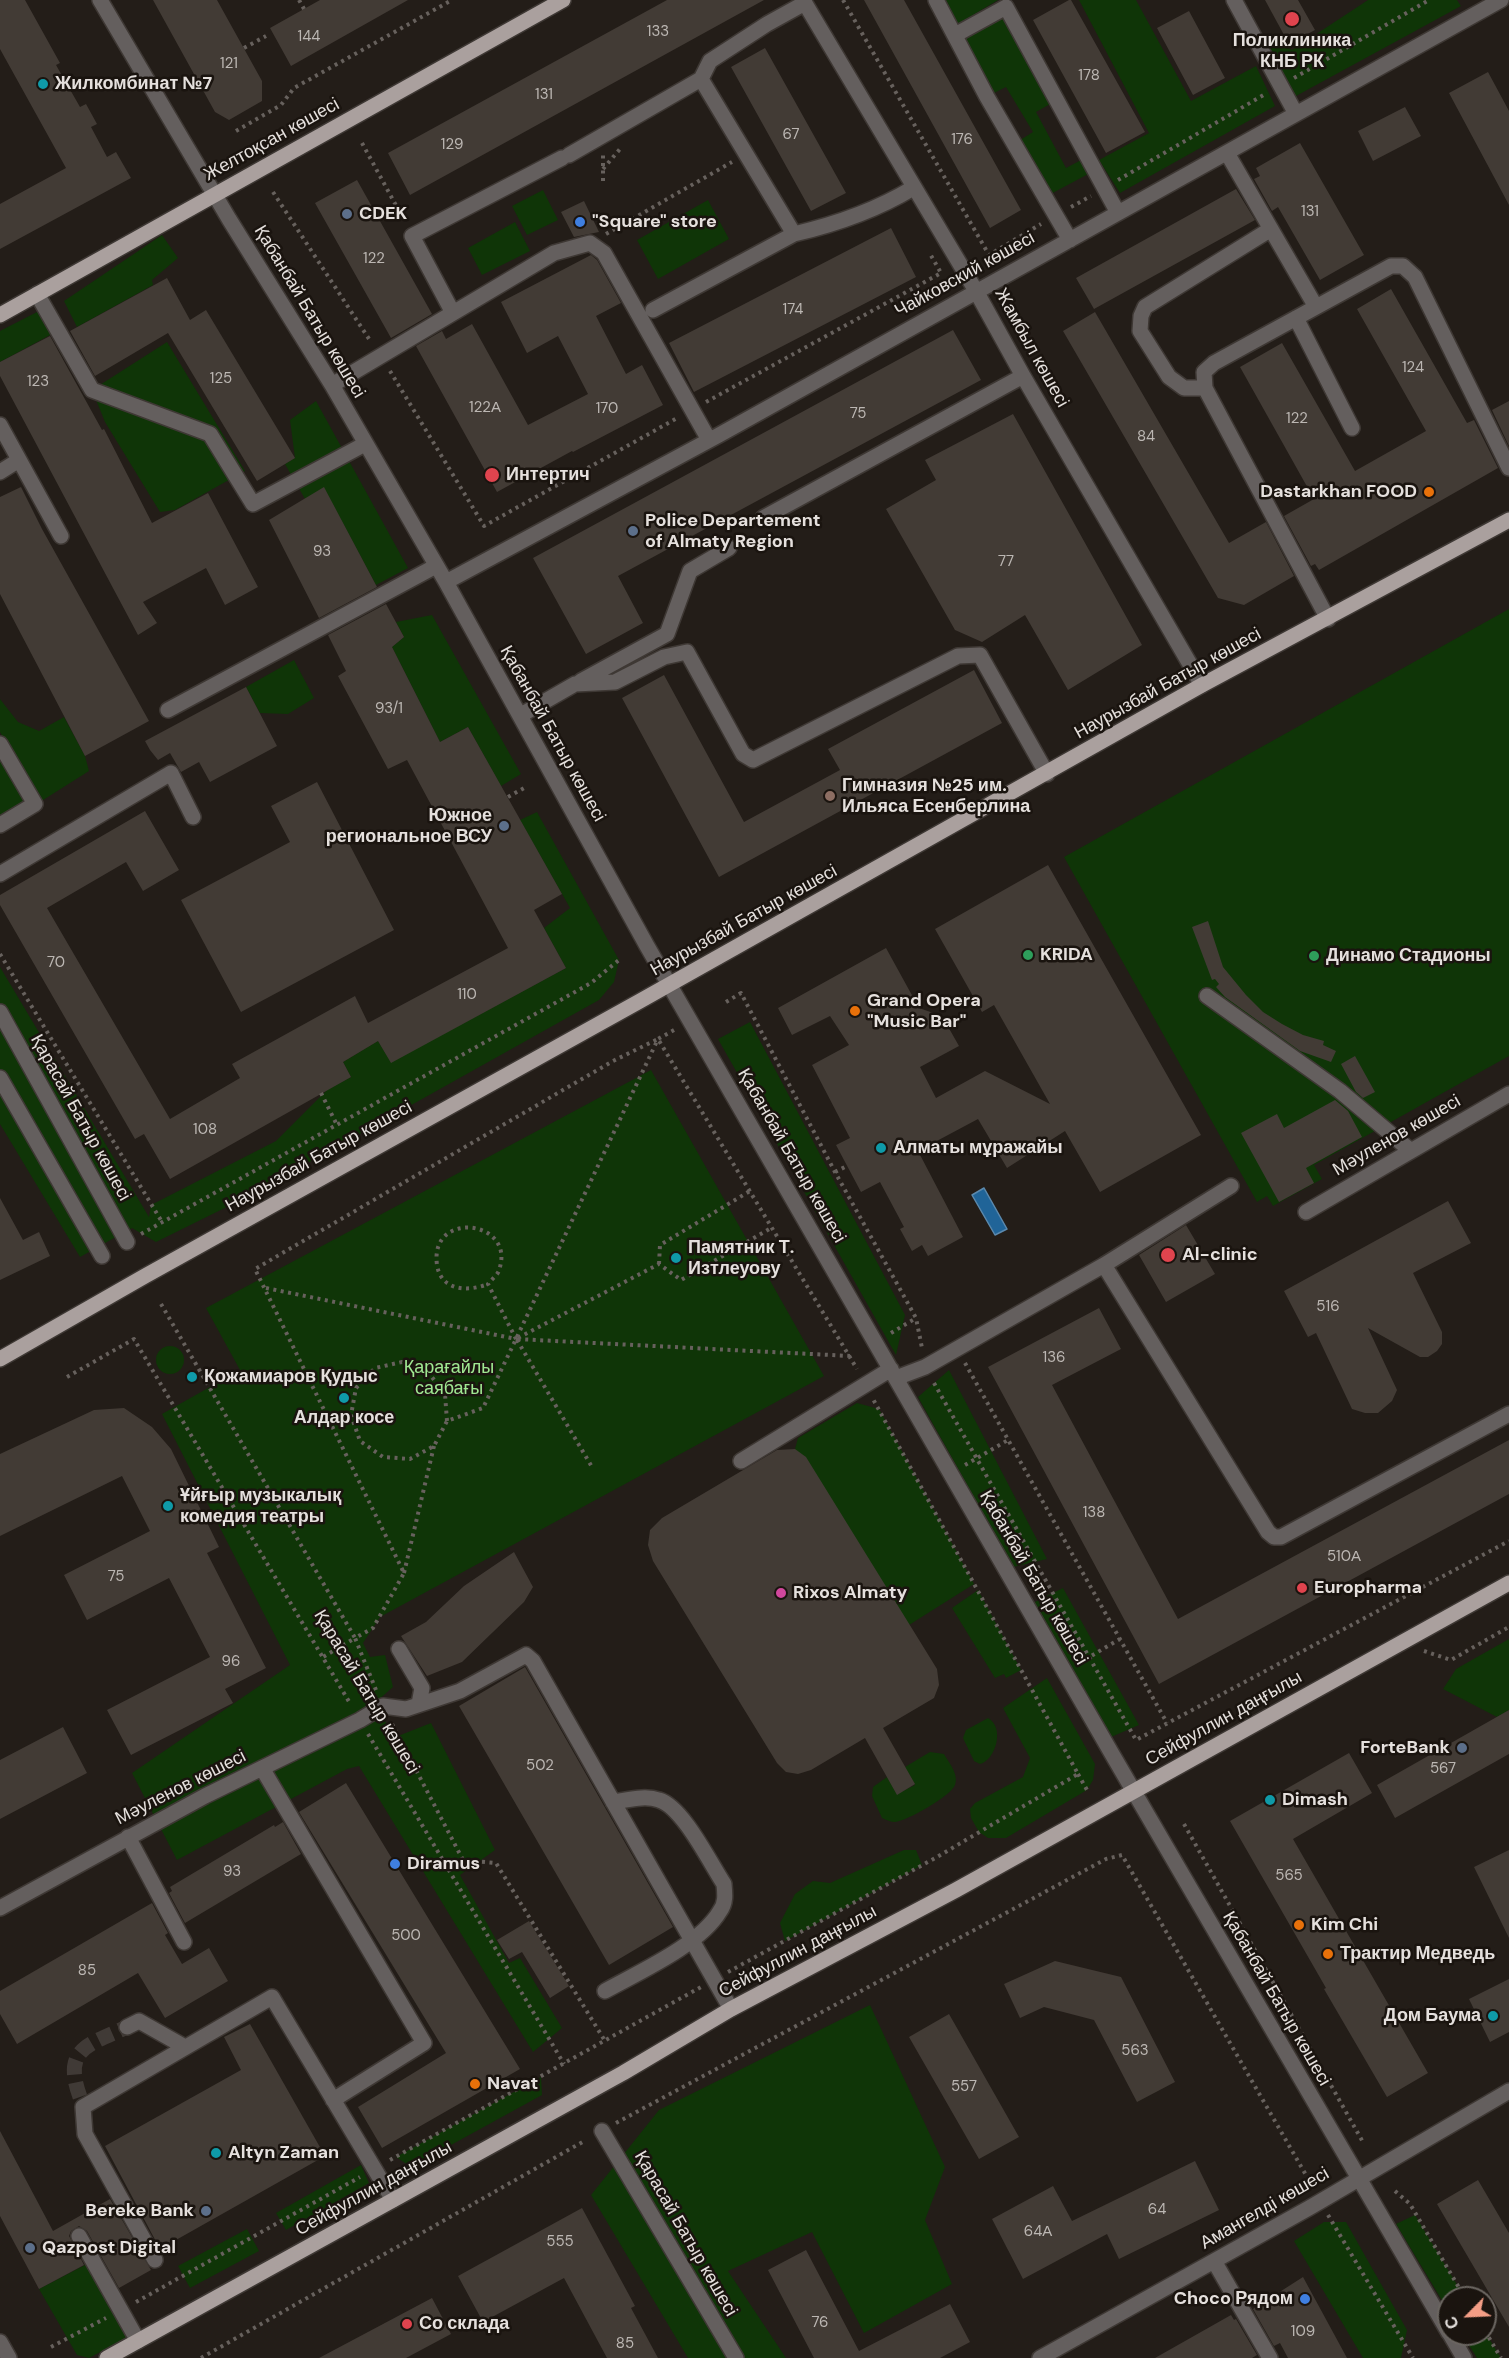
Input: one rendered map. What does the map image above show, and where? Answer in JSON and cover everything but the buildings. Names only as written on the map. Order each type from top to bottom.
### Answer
[{"type":"main road","name":"Желтоқсан көшесі","points":[[0,315],[563,0]]},
{"type":"main road","name":"Наурызбай Батыр көшесі","points":[[0,1359],[1047,774],[1202,685],[1509,520]]},
{"type":"main road","name":"Сейфуллин даңғылы","points":[[108,2358],[623,2073],[731,2009],[956,1890],[1509,1583]]},
{"type":"street","name":"Қабанбай Батыр көшесі","points":[[100,0],[215,195],[332,385],[446,582],[646,946],[1437,2313]]},
{"type":"street","points":[[936,0],[987,97],[1070,240]]},
{"type":"street","points":[[1234,0],[1296,114]]},
{"type":"street","name":"Чайковский көшесі","points":[[446,582],[718,441],[976,291],[1501,0]]},
{"type":"street","points":[[453,313],[412,236],[566,156],[701,79],[710,61],[804,2]]},
{"type":"street","name":"Жамбыл көшесі","points":[[804,2],[976,291],[1202,685]]},
{"type":"street","points":[[955,35],[1012,4],[1118,213]]},
{"type":"street","points":[[701,79],[794,234]]},
{"type":"street","points":[[1227,153],[1316,307]]},
{"type":"street","points":[[653,310],[794,234],[834,225],[914,188]]},
{"type":"street","points":[[1205,388],[1184,388],[1169,377],[1140,331],[1141,316],[1145,307],[1271,229]]},
{"type":"street","points":[[332,385],[554,253],[590,243],[604,253],[692,410],[718,441]]},
{"type":"street","points":[[1328,619],[1205,388],[1204,372],[1214,363],[1391,266],[1403,266],[1415,277],[1509,468]]},
{"type":"street","points":[[38,294],[92,390],[210,434],[253,504],[365,444]]},
{"type":"street","points":[[1296,318],[1352,428]]},
{"type":"street","points":[[763,518],[1023,376]]},
{"type":"street","points":[[0,425],[61,536]]},
{"type":"street","points":[[0,472],[20,460]]},
{"type":"street","points":[[520,716],[667,634],[690,571],[729,548]]},
{"type":"street","points":[[168,711],[436,566]]},
{"type":"street","points":[[575,684],[615,682],[664,657],[687,652],[743,754],[753,760],[958,656],[980,655],[1047,774]]},
{"type":"street","points":[[0,744],[34,804],[0,825]]},
{"type":"street","points":[[0,874],[171,773],[193,817]]},
{"type":"street","points":[[1207,996],[1340,1091],[1411,1151]]},
{"type":"street","name":"Қарасай Батыр көшесі","points":[[0,1012],[127,1242]]},
{"type":"street","points":[[0,1078],[102,1256]]},
{"type":"street","name":"Мәуленов көшесі","points":[[1306,1212],[1509,1094]]},
{"type":"street","points":[[741,1461],[866,1384],[894,1374],[925,1368],[1104,1265],[1231,1186]]},
{"type":"street","points":[[1104,1265],[1268,1532],[1274,1537],[1281,1538],[1509,1414]]},
{"type":"street","points":[[399,1648],[422,1688],[418,1704]]},
{"type":"street","points":[[418,1704],[460,1690],[522,1656],[530,1657],[731,2009]]},
{"type":"street","name":"Мәуленов көшесі","points":[[0,1908],[205,1796],[383,1707],[406,1709],[418,1704]]},
{"type":"street","points":[[262,1768],[424,2043],[333,2100]]},
{"type":"street","points":[[605,1991],[692,1941],[720,1911],[726,1897],[724,1884],[681,1816],[667,1803],[640,1798],[613,1802]]},
{"type":"street","points":[[128,1837],[184,1942]]},
{"type":"street","points":[[155,2260],[85,2134],[83,2107],[272,1997],[393,2200]]},
{"type":"street","points":[[127,2027],[139,2021],[185,2048]]},
{"type":"street","name":"Амангелді көшесі","points":[[1040,2358],[1509,2091]]},
{"type":"street","name":"Қарасай Батыр көшесі","points":[[602,2131],[735,2358]]},
{"type":"street","points":[[78,2236],[138,2341]]},
{"type":"street","points":[[1214,2261],[1270,2358]]},
{"type":"street","points":[[0,2342],[9,2358]]},
{"type":"path","points":[[299,0],[304,9]]},
{"type":"path","points":[[236,131],[280,105],[294,88],[452,0]]},
{"type":"path","points":[[843,0],[989,255],[1429,0]]},
{"type":"path","points":[[244,48],[266,36]]},
{"type":"path","points":[[362,143],[412,236]]},
{"type":"path","points":[[590,243],[746,154]]},
{"type":"path","points":[[273,192],[380,356],[484,526],[941,273],[925,244]]},
{"type":"path","points":[[508,797],[524,788]]},
{"type":"path","points":[[0,954],[162,1222]]},
{"type":"path","points":[[127,1242],[591,982],[619,960]]},
{"type":"path","points":[[726,1002],[741,993]]},
{"type":"path","points":[[255,1269],[613,1061],[674,1030]]},
{"type":"path","points":[[658,1039],[866,1384],[1087,1790]]},
{"type":"path","points":[[447,1421],[483,1408],[658,1039]]},
{"type":"path","points":[[321,1093],[337,1125]]},
{"type":"path","points":[[835,1172],[847,1166]]},
{"type":"path","points":[[659,1263],[660,1245],[750,1191]]},
{"type":"path","points":[[473,1226],[486,1230],[495,1238],[501,1252],[499,1270],[488,1284],[473,1290],[457,1289],[445,1280],[437,1267],[437,1251],[442,1239],[453,1230],[473,1226]]},
{"type":"path","points":[[659,1263],[681,1280],[771,1227]]},
{"type":"path","points":[[516,1339],[659,1263]]},
{"type":"path","points":[[488,1284],[516,1339],[592,1467]]},
{"type":"path","points":[[265,1288],[516,1339],[850,1356]]},
{"type":"path","points":[[160,1304],[355,1638],[322,1657]]},
{"type":"path","points":[[891,1333],[916,1318]]},
{"type":"path","name":"Қарасай Батыр көшесі","points":[[67,1377],[134,1339],[564,2064]]},
{"type":"path","points":[[957,1348],[1167,1724]]},
{"type":"path","points":[[404,1573],[434,1446],[447,1421],[445,1394],[428,1372],[402,1362],[375,1368],[356,1388],[351,1415],[360,1441],[383,1457],[410,1459],[434,1446]]},
{"type":"path","points":[[951,1473],[1008,1440]]},
{"type":"path","points":[[1136,1740],[1509,1541]]},
{"type":"path","points":[[1400,1643],[1451,1660],[1509,1627]]},
{"type":"path","points":[[1065,1672],[1120,1640]]},
{"type":"path","points":[[51,2347],[922,1865],[1078,1774]]},
{"type":"path","points":[[1184,1824],[1364,2144]]},
{"type":"path","points":[[201,2358],[602,2131],[1106,1858],[1122,1855],[1310,2182]]},
{"type":"path","points":[[1395,2191],[1410,2204],[1458,2286]]},
{"type":"path","points":[[1326,2211],[1413,2358]]},
{"type":"green space","points":[[946,0],[998,0],[958,24]]},
{"type":"green space","points":[[1079,0],[1136,0],[1191,101],[1256,66],[1275,106],[1120,193],[1099,160],[1149,133]]},
{"type":"green space","points":[[1368,0],[1457,0],[1461,6],[1296,96],[1268,49],[1279,42],[1292,50]]},
{"type":"green space","points":[[1005,13],[1052,103],[1036,112],[1066,168],[1085,158],[1092,172],[1047,196],[1017,142],[1033,132],[1006,87],[990,95],[961,35]]},
{"type":"green space","points":[[543,190],[558,220],[527,235],[512,206]]},
{"type":"green space","points":[[708,200],[729,239],[658,279],[637,240]]},
{"type":"green space","points":[[515,222],[530,251],[482,275],[468,248]]},
{"type":"green space","points":[[162,235],[178,258],[152,280],[153,285],[77,327],[64,301]]},
{"type":"green space","points":[[39,311],[52,334],[0,362],[0,331]]},
{"type":"green space","points":[[167,342],[245,471],[175,510],[160,512],[105,422],[92,390]]},
{"type":"green space","points":[[316,401],[408,568],[376,585],[324,488],[305,499],[285,464],[295,458],[290,420]]},
{"type":"green space","name":"Динамо Стадионы","points":[[1509,609],[1509,1056],[1314,1165],[1322,1179],[1273,1206],[1267,1196],[1257,1202],[1064,857]]},
{"type":"green space","points":[[432,615],[521,774],[501,786],[468,727],[440,742],[392,647],[404,637],[396,622]]},
{"type":"green space","points":[[294,660],[314,698],[288,714],[260,713],[246,687]]},
{"type":"green space","points":[[0,699],[18,722],[39,731],[64,717],[85,756],[89,771],[40,802],[0,732]]},
{"type":"green space","points":[[0,754],[28,802],[0,819]]},
{"type":"green space","points":[[537,812],[619,960],[614,982],[599,1000],[247,1197],[156,1242],[132,1228],[80,1257],[0,1124],[0,967],[149,1217],[151,1205],[276,1141],[327,1090],[351,1077],[343,1062],[378,1041],[391,1062],[566,968],[544,928],[570,908],[520,820]]},
{"type":"green space","points":[[750,1022],[905,1315],[896,1355],[718,1039]]},
{"type":"green space","name":"Қарағайлы саябағы","points":[[651,1070],[824,1376],[380,1617],[363,1643],[370,1657],[385,1655],[393,1687],[376,1702],[393,1738],[431,1723],[495,1850],[460,1875],[509,1963],[520,1958],[562,2028],[533,2052],[359,1766],[347,1769],[177,1860],[132,1773],[290,1665],[162,1414],[240,1370],[206,1308]]},
{"type":"green space","points":[[170,1346],[180,1350],[184,1360],[180,1370],[170,1374],[160,1370],[156,1360],[160,1350]]},
{"type":"green space","points":[[949,1370],[1047,1559],[1013,1567],[918,1397]]},
{"type":"green space","points":[[857,1403],[879,1409],[974,1584],[909,1625],[795,1449],[798,1438]]},
{"type":"green space","points":[[1063,1588],[1139,1725],[1111,1737],[1033,1603]]},
{"type":"green space","points":[[978,1590],[1021,1670],[1006,1678],[1004,1674],[995,1678],[952,1608]]},
{"type":"green space","points":[[1509,1639],[1509,1710],[1497,1717],[1443,1689],[1456,1669]]},
{"type":"green space","points":[[1047,1678],[1095,1764],[1093,1780],[1087,1790],[1006,1838],[988,1838],[979,1832],[971,1818],[970,1809],[975,1803],[1023,1777],[1030,1758],[1003,1708]]},
{"type":"green space","points":[[988,1718],[996,1728],[996,1743],[990,1756],[980,1764],[974,1761],[963,1738],[966,1730]]},
{"type":"green space","points":[[930,1752],[944,1754],[951,1765],[956,1781],[952,1790],[928,1807],[901,1821],[888,1821],[882,1818],[872,1796],[873,1787],[887,1777],[897,1794],[915,1785],[905,1767]]},
{"type":"green space","points":[[904,1850],[916,1850],[922,1865],[785,1941],[780,1923],[795,1894],[813,1881],[830,1883]]},
{"type":"green space","points":[[870,2005],[945,2167],[925,2220],[952,2284],[864,2333],[812,2232],[728,2271],[786,2358],[688,2358],[591,2195],[659,2110]]},
{"type":"green space","points":[[541,2077],[542,2095],[411,2167],[396,2157]]},
{"type":"green space","points":[[361,2165],[369,2183],[286,2230],[276,2213]]},
{"type":"green space","points":[[1415,2215],[1458,2286],[1437,2286],[1437,2292],[1396,2224]]},
{"type":"green space","points":[[1324,2222],[1346,2222],[1407,2330],[1401,2358],[1363,2358],[1294,2241]]},
{"type":"green space","points":[[247,2229],[259,2251],[190,2288],[178,2266]]},
{"type":"green space","points":[[87,2264],[128,2337],[89,2358],[77,2355],[39,2289]]},
{"type":"green space","points":[[1470,2346],[1494,2346],[1501,2358],[1477,2358]]},
{"type":"water","points":[[984,1188],[1007,1229],[995,1235],[972,1195]]},
{"type":"tunnel","points":[[80,2097],[75,2081],[74,2068],[77,2058],[91,2044],[127,2027]]},
{"type":"place","name":"Поликлиника КНБ РК","points":[[1292,19]]},
{"type":"place","name":"Жилкомбинат №7","points":[[43,84]]},
{"type":"place","name":"CDEK","points":[[347,214]]},
{"type":"place","name":"\"Square\" store","points":[[580,222]]},
{"type":"place","name":"Интертич","points":[[492,475]]},
{"type":"place","name":"Dastarkhan FOOD","points":[[1429,492]]},
{"type":"place","name":"Police Departement of Almaty Region","points":[[633,531]]},
{"type":"place","name":"Гимназия №25 им. Ильяса Есенберлина","points":[[830,796]]},
{"type":"place","name":"Южное региональное ВСУ","points":[[504,826]]},
{"type":"place","name":"KRIDA","points":[[1028,955]]},
{"type":"place","name":"Динамо Стадионы","points":[[1314,956]]},
{"type":"place","name":"Grand Opera \"Music Bar\"","points":[[855,1011]]},
{"type":"place","name":"Алматы мұражайы","points":[[881,1148]]},
{"type":"place","name":"Al-clinic","points":[[1168,1255]]},
{"type":"place","name":"Памятник Т. Изтлеуову","points":[[676,1258]]},
{"type":"place","name":"Қожамиаров Қудыс","points":[[192,1377]]},
{"type":"place","name":"Алдар косе","points":[[344,1398]]},
{"type":"place","name":"Ұйғыр музыкалық комедия театры","points":[[168,1506]]},
{"type":"place","name":"Europharma","points":[[1302,1588]]},
{"type":"place","name":"Rixos Almaty","points":[[781,1593]]},
{"type":"place","name":"ForteBank","points":[[1462,1748]]},
{"type":"place","name":"Dimash","points":[[1270,1800]]},
{"type":"place","name":"Diramus","points":[[395,1864]]},
{"type":"place","name":"Kim Chi","points":[[1299,1925]]},
{"type":"place","name":"Трактир Медведь","points":[[1328,1954]]},
{"type":"place","name":"Дом Баума","points":[[1493,2016]]},
{"type":"place","name":"Navat","points":[[475,2084]]},
{"type":"place","name":"Altyn Zaman","points":[[216,2153]]},
{"type":"place","name":"Bereke Bank","points":[[206,2211]]},
{"type":"place","name":"Qazpost Digital","points":[[30,2248]]},
{"type":"place","name":"Choco Рядом","points":[[1305,2299]]},
{"type":"place","name":"Со склада","points":[[407,2324]]}]
